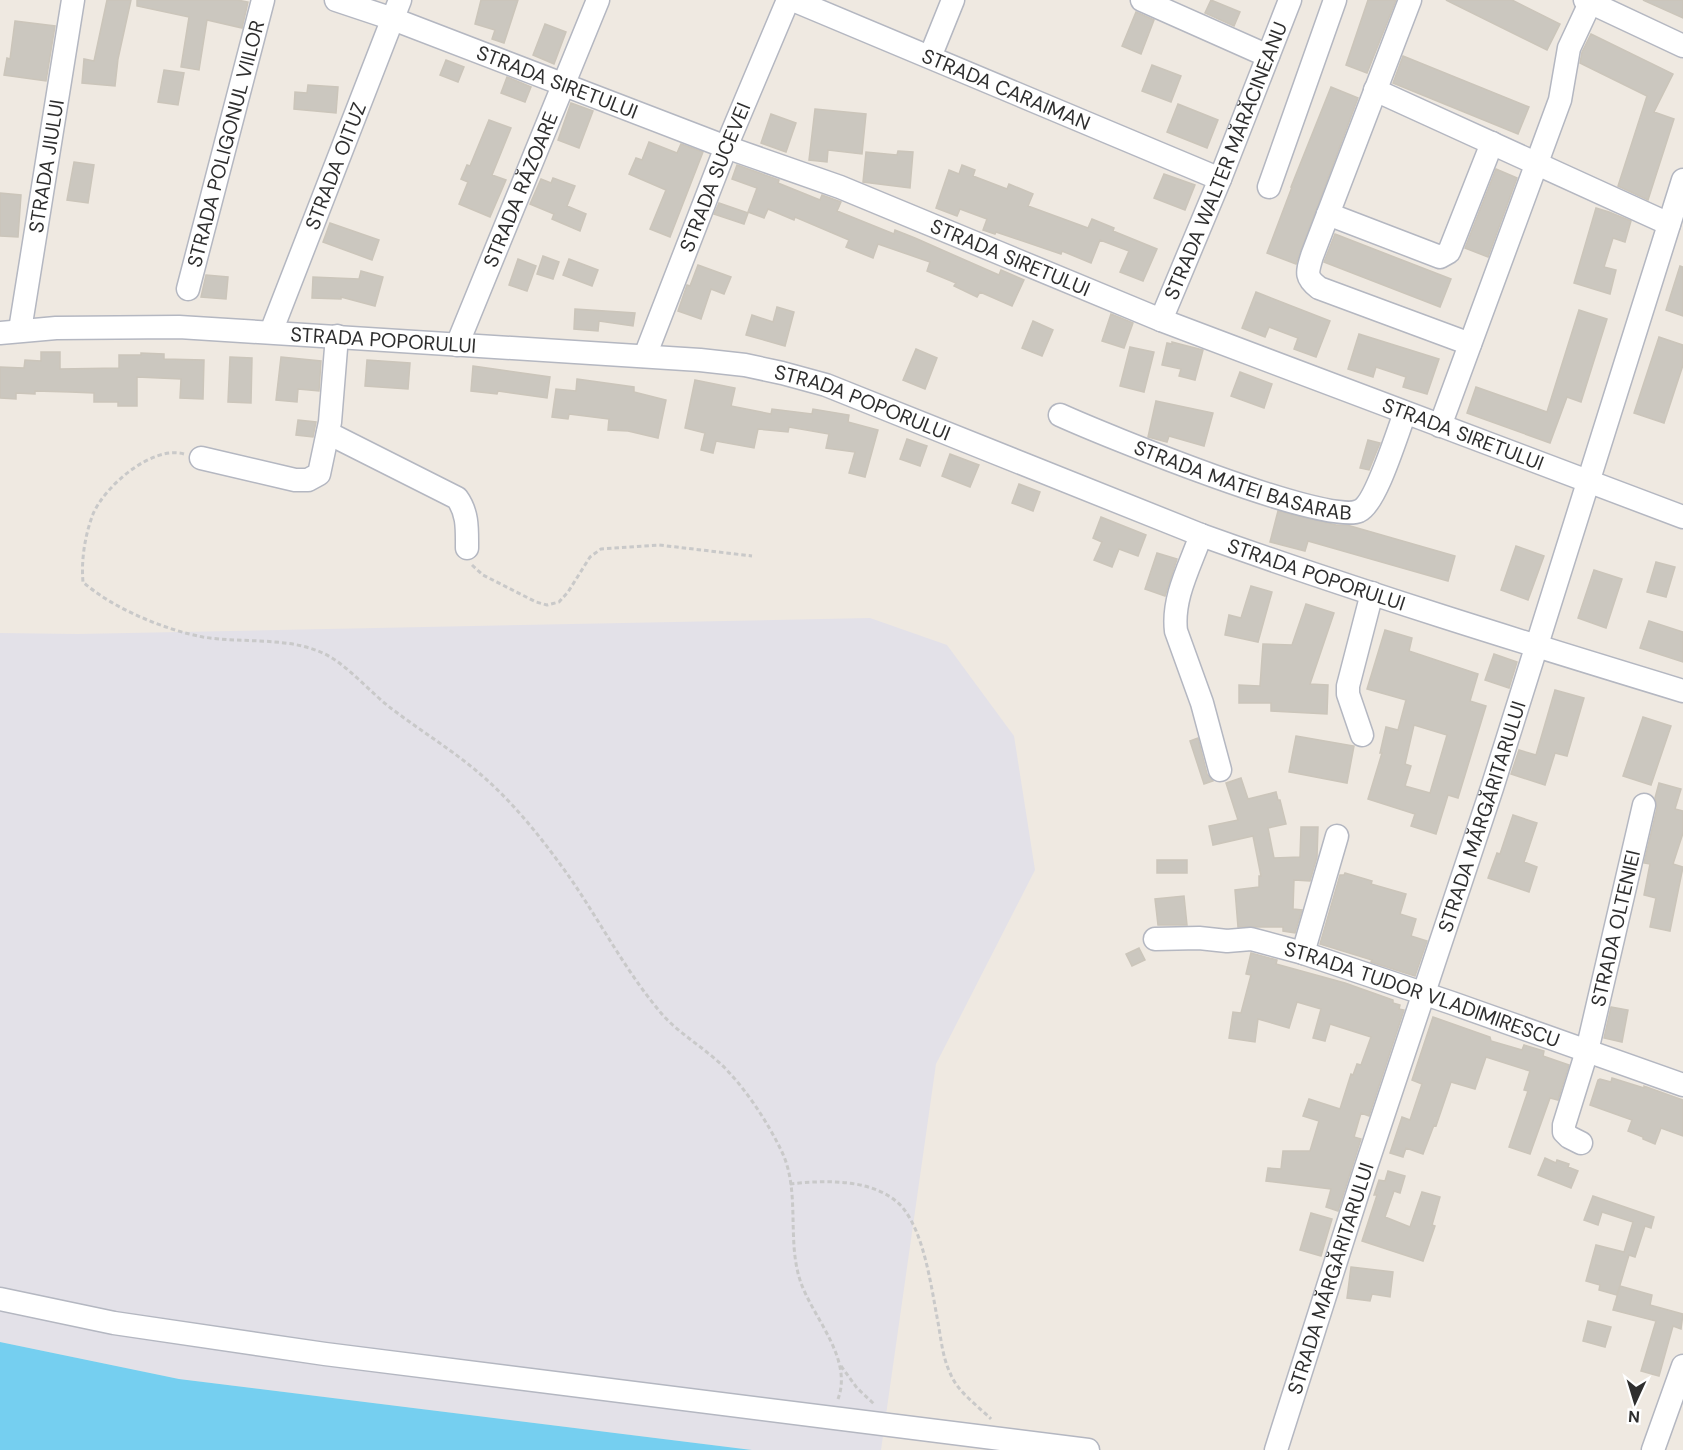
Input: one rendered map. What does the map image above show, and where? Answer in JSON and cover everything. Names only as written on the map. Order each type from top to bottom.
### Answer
[{"type":"street","name":"STRADA JIULUI","points":[[10,332],[73,0]]},
{"type":"street","name":"STRADA POLIGONUL VIILOR","points":[[188,289],[263,0]]},
{"type":"street","name":"STRADA SIRETULUI","points":[[336,0],[397,9],[563,85],[726,147],[840,187],[1161,320],[1683,517]]},
{"type":"street","name":"STRADA RĂZOARE","points":[[457,345],[598,0]]},
{"type":"street","name":"STRADA CARAIMAN","points":[[790,0],[1220,179]]},
{"type":"street","name":"STRADA SUCEVEI","points":[[645,356],[726,147],[790,0]]},
{"type":"street","points":[[930,57],[953,0]]},
{"type":"street","points":[[1142,0],[1268,56]]},
{"type":"street","name":"STRADA WALTER MĂRĂCINEANU","points":[[1161,320],[1220,179],[1290,0]]},
{"type":"street","points":[[1269,187],[1335,0]]},
{"type":"street","points":[[1410,0],[1307,272],[1310,280],[1319,288],[1470,344]]},
{"type":"street","points":[[1440,426],[1560,100],[1569,48],[1588,1],[1683,46]]},
{"type":"street","name":"STRADA OITUZ","points":[[272,332],[397,9]]},
{"type":"street","points":[[1375,90],[1537,163],[1674,219]]},
{"type":"street","points":[[1328,214],[1440,257],[1445,255],[1449,252],[1492,142]]},
{"type":"street","name":"STRADA MĂRGĂRITARULUI","points":[[1276,1450],[1674,219],[1683,180]]},
{"type":"street","name":"STRADA POPORULUI","points":[[10,332],[132,327],[272,332],[645,356],[745,365],[826,386],[1202,535],[1372,593],[1683,691]]},
{"type":"street","points":[[201,458],[278,477],[308,480],[319,474],[328,433],[337,336]]},
{"type":"street","name":"STRADA MATEI BASARAB","points":[[1060,415],[1108,437],[1200,471],[1301,504],[1345,514],[1358,512],[1367,505],[1376,490],[1404,413]]},
{"type":"street","points":[[328,433],[457,498],[464,507],[467,522],[467,548]]},
{"type":"street","points":[[1202,535],[1176,605],[1175,622],[1176,631],[1213,739],[1220,770]]},
{"type":"street","points":[[1362,735],[1348,694],[1348,686],[1372,593]]},
{"type":"street","name":"STRADA OLTENIEI","points":[[1581,1143],[1564,1132],[1564,1125],[1587,1051],[1644,805]]},
{"type":"street","points":[[1303,954],[1337,836]]},
{"type":"street","name":"STRADA TUDOR VLADIMIRESCU","points":[[1155,939],[1199,938],[1227,941],[1251,939],[1424,994],[1683,1085]]},
{"type":"street","points":[[0,1299],[114,1323],[313,1353],[1088,1450]]},
{"type":"street","points":[[1653,1450],[1683,1366]]},
{"type":"path","points":[[201,458],[180,452],[161,454],[136,466],[108,491],[94,512],[82,568],[83,582],[121,608],[201,637],[294,645],[332,658],[391,708],[482,775],[525,820],[563,868],[645,992],[663,1015],[724,1068],[752,1102],[771,1132],[784,1156],[790,1184],[795,1260],[802,1284],[841,1366],[857,1388],[880,1411]]},
{"type":"path","points":[[467,548],[467,559],[483,574],[546,605],[559,602],[590,557],[601,549],[659,544],[752,556]]},
{"type":"path","points":[[790,1184],[824,1181],[865,1186],[890,1197],[904,1209],[920,1240],[930,1277],[945,1361],[952,1378],[993,1421]]},
{"type":"path","points":[[824,1417],[836,1404],[843,1387],[841,1366]]},
{"type":"shaded area","points":[[870,618],[947,645],[1014,736],[1035,870],[936,1064],[881,1450],[752,1450],[179,1379],[0,1342],[0,633],[77,634]]},
{"type":"water","points":[[0,1342],[179,1379],[752,1450],[0,1450]]},
{"type":"building","points":[[107,0],[131,0],[118,59],[115,86],[82,83],[84,59],[94,61]]},
{"type":"building","points":[[137,0],[237,0],[248,2],[242,28],[207,20],[199,70],[181,67],[189,17],[137,6]]},
{"type":"building","points":[[481,0],[518,0],[504,43],[492,39],[495,30],[475,24]]},
{"type":"building","points":[[1211,0],[1240,12],[1234,26],[1205,13]]},
{"type":"building","points":[[1368,0],[1396,0],[1367,73],[1346,65]]},
{"type":"building","points":[[1446,0],[1512,0],[1560,24],[1547,50]]},
{"type":"building","points":[[1643,0],[1683,0],[1683,18]]},
{"type":"building","points":[[1136,12],[1154,20],[1141,54],[1122,46]]},
{"type":"building","points":[[15,21],[55,26],[46,81],[4,75],[7,58],[10,59]]},
{"type":"building","points":[[545,24],[566,32],[554,64],[533,55]]},
{"type":"building","points":[[1591,34],[1673,74],[1654,112],[1674,119],[1648,200],[1618,186],[1647,96],[1580,63],[1582,52]]},
{"type":"building","points":[[1403,56],[1529,107],[1518,134],[1393,83]]},
{"type":"building","points":[[446,60],[464,67],[458,82],[440,75]]},
{"type":"building","points":[[1152,65],[1181,76],[1171,102],[1142,91]]},
{"type":"building","points":[[164,70],[184,73],[178,105],[158,102]]},
{"type":"building","points":[[507,77],[531,87],[525,102],[501,93]]},
{"type":"building","points":[[308,85],[338,87],[336,113],[294,109],[295,92],[307,93]]},
{"type":"building","points":[[1331,87],[1358,98],[1296,264],[1267,253]]},
{"type":"building","points":[[571,103],[593,111],[579,148],[558,140]]},
{"type":"building","points":[[1178,104],[1218,120],[1207,148],[1167,132]]},
{"type":"building","points":[[815,109],[866,114],[862,154],[828,150],[827,162],[809,160]]},
{"type":"building","points":[[771,114],[796,123],[786,152],[761,143]]},
{"type":"building","points":[[489,120],[511,128],[492,175],[506,180],[490,217],[459,204],[468,182],[461,179],[467,165],[470,166]]},
{"type":"building","points":[[649,142],[677,153],[681,144],[703,152],[670,237],[650,229],[666,190],[629,174],[636,158],[642,160]]},
{"type":"building","points":[[898,151],[913,152],[910,188],[863,182],[866,152],[897,155]]},
{"type":"building","points":[[74,162],[94,165],[88,203],[67,200]]},
{"type":"building","points":[[737,165],[779,180],[778,183],[820,200],[822,195],[841,202],[837,211],[894,234],[895,230],[999,275],[1001,270],[1024,280],[1012,306],[980,292],[977,297],[954,286],[956,283],[927,271],[930,262],[878,244],[873,258],[846,247],[849,240],[795,217],[794,220],[768,209],[764,218],[748,212],[757,188],[732,179]]},
{"type":"building","points":[[962,165],[975,170],[973,176],[1007,189],[1009,184],[1033,194],[1028,206],[1088,228],[1092,219],[1114,228],[1113,231],[1157,249],[1143,281],[1120,272],[1129,251],[1100,240],[1091,263],[1062,251],[1061,254],[996,232],[995,234],[983,230],[987,219],[960,209],[957,216],[936,208],[949,170],[959,174]]},
{"type":"building","points":[[1496,169],[1517,178],[1488,257],[1465,248]]},
{"type":"building","points":[[1164,174],[1195,185],[1185,210],[1154,198]]},
{"type":"building","points":[[553,178],[575,186],[567,206],[586,214],[580,231],[552,219],[554,214],[530,204],[541,179],[551,183]]},
{"type":"building","points":[[0,193],[21,195],[18,237],[0,236]]},
{"type":"building","points":[[719,203],[748,213],[744,224],[714,214]]},
{"type":"building","points":[[1596,208],[1631,221],[1625,242],[1613,238],[1604,267],[1616,270],[1610,294],[1574,283]]},
{"type":"building","points":[[330,223],[379,240],[372,260],[323,242]]},
{"type":"building","points":[[1335,234],[1451,279],[1440,307],[1324,262]]},
{"type":"building","points":[[543,256],[559,262],[553,279],[537,274]]},
{"type":"building","points":[[518,259],[536,266],[527,291],[509,285]]},
{"type":"building","points":[[569,259],[598,270],[592,286],[563,275]]},
{"type":"building","points":[[698,265],[731,277],[724,294],[711,289],[701,319],[678,311],[687,285],[690,286]]},
{"type":"building","points":[[1680,266],[1683,267],[1683,316],[1666,310]]},
{"type":"building","points":[[361,271],[383,277],[375,306],[341,297],[341,299],[312,298],[313,277],[359,279]]},
{"type":"building","points":[[206,275],[228,277],[226,299],[201,297]]},
{"type":"building","points":[[1256,292],[1330,321],[1316,357],[1294,349],[1298,338],[1269,327],[1265,337],[1242,328]]},
{"type":"building","points":[[777,307],[794,312],[785,346],[746,335],[752,315],[773,322]]},
{"type":"building","points":[[575,309],[635,313],[633,326],[599,321],[598,331],[574,329]]},
{"type":"building","points":[[1579,310],[1607,319],[1581,402],[1567,397],[1550,443],[1467,413],[1476,387],[1547,412]]},
{"type":"building","points":[[1111,314],[1133,323],[1124,348],[1102,341]]},
{"type":"building","points":[[1033,321],[1053,330],[1042,356],[1022,348]]},
{"type":"building","points":[[1359,334],[1439,359],[1427,394],[1403,387],[1406,377],[1376,367],[1373,377],[1348,369]]},
{"type":"building","points":[[1659,337],[1683,345],[1683,365],[1664,423],[1634,413]]},
{"type":"building","points":[[1172,342],[1203,350],[1195,380],[1179,376],[1181,369],[1162,365],[1167,343],[1172,344]]},
{"type":"building","points":[[1130,347],[1154,352],[1144,392],[1120,386]]},
{"type":"building","points":[[916,349],[937,358],[925,389],[903,380]]},
{"type":"building","points":[[41,352],[60,352],[60,369],[119,368],[119,355],[141,355],[141,353],[164,354],[164,359],[204,360],[203,399],[180,398],[181,379],[137,377],[137,406],[118,406],[118,402],[94,402],[94,393],[35,391],[35,394],[16,393],[16,399],[0,398],[0,367],[24,368],[25,360],[41,361]]},
{"type":"building","points":[[230,357],[252,358],[251,403],[228,402]]},
{"type":"building","points":[[281,357],[321,361],[319,391],[298,389],[297,402],[276,400]]},
{"type":"building","points":[[367,360],[410,363],[408,389],[365,386]]},
{"type":"building","points":[[473,366],[550,377],[547,398],[498,391],[497,394],[471,391]]},
{"type":"building","points":[[1240,372],[1272,384],[1264,408],[1231,396]]},
{"type":"building","points":[[577,379],[634,387],[634,392],[666,400],[658,438],[628,431],[608,430],[609,419],[569,414],[568,419],[552,417],[556,389],[576,391]]},
{"type":"building","points":[[695,380],[735,388],[731,406],[771,414],[772,409],[812,414],[813,409],[849,415],[848,422],[878,430],[865,477],[849,473],[855,452],[826,448],[829,434],[789,427],[788,432],[758,429],[754,448],[716,441],[713,453],[701,450],[705,433],[685,428]]},
{"type":"building","points":[[1156,401],[1213,413],[1204,446],[1169,436],[1167,442],[1148,437]]},
{"type":"building","points":[[298,420],[316,422],[313,437],[296,435]]},
{"type":"building","points":[[907,439],[927,446],[920,466],[900,459]]},
{"type":"building","points":[[1368,440],[1380,443],[1369,470],[1360,468]]},
{"type":"building","points":[[950,454],[979,465],[970,487],[942,476]]},
{"type":"building","points":[[1019,484],[1040,492],[1033,511],[1012,503]]},
{"type":"building","points":[[1278,511],[1336,525],[1347,525],[1455,556],[1448,581],[1308,541],[1305,551],[1270,542]]},
{"type":"building","points":[[1101,517],[1146,535],[1138,556],[1119,549],[1112,567],[1094,560],[1102,542],[1093,538]]},
{"type":"building","points":[[1516,546],[1544,556],[1528,600],[1501,590]]},
{"type":"building","points":[[1157,553],[1177,559],[1165,596],[1145,589]]},
{"type":"building","points":[[1656,562],[1675,567],[1666,597],[1647,592]]},
{"type":"building","points":[[1594,570],[1622,579],[1606,628],[1578,618]]},
{"type":"building","points":[[1251,586],[1272,592],[1258,642],[1225,635],[1229,615],[1241,618]]},
{"type":"building","points":[[1306,604],[1334,613],[1310,684],[1328,685],[1327,714],[1271,711],[1271,703],[1239,703],[1239,685],[1260,686],[1263,644],[1292,645]]},
{"type":"building","points":[[1649,621],[1683,632],[1683,662],[1640,648]]},
{"type":"building","points":[[1385,630],[1412,638],[1409,651],[1478,674],[1470,701],[1486,706],[1458,798],[1448,795],[1436,834],[1411,826],[1415,814],[1368,799],[1382,753],[1380,753],[1386,727],[1398,730],[1406,700],[1367,689]],"holes":[[[1414,725],[1447,735],[1430,793],[1405,786],[1411,766],[1405,764]]]},
{"type":"building","points":[[1494,654],[1517,662],[1509,688],[1485,680]]},
{"type":"building","points":[[1555,690],[1584,698],[1567,756],[1555,753],[1545,785],[1511,774],[1519,750],[1536,755]]},
{"type":"building","points":[[1643,717],[1671,726],[1651,785],[1623,776]]},
{"type":"building","points":[[1296,736],[1354,746],[1347,783],[1289,772]]},
{"type":"building","points":[[1198,738],[1207,774],[1213,781],[1204,784],[1190,741]]},
{"type":"building","points":[[1241,778],[1248,799],[1276,792],[1280,800],[1286,824],[1268,828],[1274,858],[1300,857],[1301,827],[1318,827],[1317,857],[1310,881],[1294,880],[1293,909],[1302,910],[1295,933],[1283,931],[1283,927],[1238,927],[1235,890],[1259,887],[1259,876],[1261,876],[1253,836],[1213,845],[1209,826],[1238,820],[1226,783]]},
{"type":"building","points":[[1659,783],[1681,789],[1675,809],[1683,811],[1683,833],[1673,864],[1683,867],[1670,931],[1650,927],[1656,898],[1644,895],[1650,864],[1644,863],[1657,808],[1655,798]]},
{"type":"building","points":[[1513,815],[1537,823],[1524,862],[1537,867],[1529,892],[1488,878],[1497,853],[1500,854]]},
{"type":"building","points":[[1157,860],[1187,860],[1187,873],[1157,873]]},
{"type":"building","points":[[1345,873],[1372,881],[1371,884],[1406,894],[1400,914],[1416,919],[1411,936],[1427,941],[1415,976],[1320,944],[1340,875]]},
{"type":"building","points":[[1184,896],[1187,925],[1158,925],[1155,899]]},
{"type":"building","points":[[1139,948],[1145,960],[1132,966],[1126,954]]},
{"type":"building","points":[[1251,953],[1277,960],[1276,964],[1345,983],[1393,1000],[1393,1003],[1400,1005],[1399,1009],[1404,1010],[1369,1116],[1361,1113],[1354,1137],[1361,1139],[1338,1211],[1326,1207],[1331,1189],[1266,1181],[1268,1168],[1281,1169],[1283,1151],[1310,1151],[1319,1121],[1303,1116],[1309,1099],[1340,1109],[1351,1074],[1353,1075],[1357,1064],[1361,1065],[1371,1037],[1330,1024],[1325,1041],[1313,1038],[1321,1009],[1297,1002],[1289,1028],[1258,1019],[1255,1042],[1229,1038],[1233,1012],[1241,1013],[1251,975],[1246,974]]},
{"type":"building","points":[[1611,1007],[1628,1010],[1622,1042],[1604,1038]]},
{"type":"building","points":[[1433,1017],[1490,1037],[1491,1041],[1522,1050],[1524,1045],[1544,1051],[1543,1056],[1569,1065],[1558,1100],[1550,1098],[1530,1154],[1509,1147],[1528,1091],[1524,1090],[1530,1071],[1486,1057],[1475,1089],[1451,1082],[1436,1126],[1434,1125],[1423,1154],[1406,1148],[1403,1157],[1390,1153],[1402,1117],[1410,1120],[1422,1084],[1412,1080]]},
{"type":"building","points":[[1612,1078],[1644,1088],[1644,1086],[1683,1100],[1683,1136],[1661,1128],[1655,1144],[1628,1131],[1632,1120],[1590,1105],[1598,1080],[1611,1082]]},
{"type":"building","points":[[1545,1158],[1556,1163],[1557,1160],[1569,1164],[1568,1167],[1578,1171],[1571,1188],[1538,1175]]},
{"type":"building","points":[[1388,1171],[1405,1176],[1400,1193],[1394,1191],[1385,1217],[1410,1227],[1422,1192],[1440,1197],[1432,1225],[1435,1226],[1423,1261],[1362,1241],[1377,1195],[1374,1195],[1379,1180],[1385,1181]]},
{"type":"building","points":[[1593,1196],[1654,1217],[1651,1228],[1645,1226],[1635,1257],[1629,1255],[1617,1295],[1599,1290],[1600,1285],[1586,1281],[1596,1245],[1624,1252],[1633,1222],[1602,1212],[1598,1225],[1584,1220]]},
{"type":"building","points":[[1311,1213],[1332,1219],[1321,1256],[1300,1250]]},
{"type":"building","points":[[1351,1267],[1393,1272],[1390,1297],[1372,1294],[1370,1301],[1347,1298]]},
{"type":"building","points":[[1620,1286],[1652,1295],[1650,1305],[1683,1314],[1681,1329],[1673,1326],[1659,1376],[1641,1371],[1656,1321],[1613,1310]]},
{"type":"building","points":[[1588,1321],[1611,1327],[1605,1347],[1583,1341]]}]
